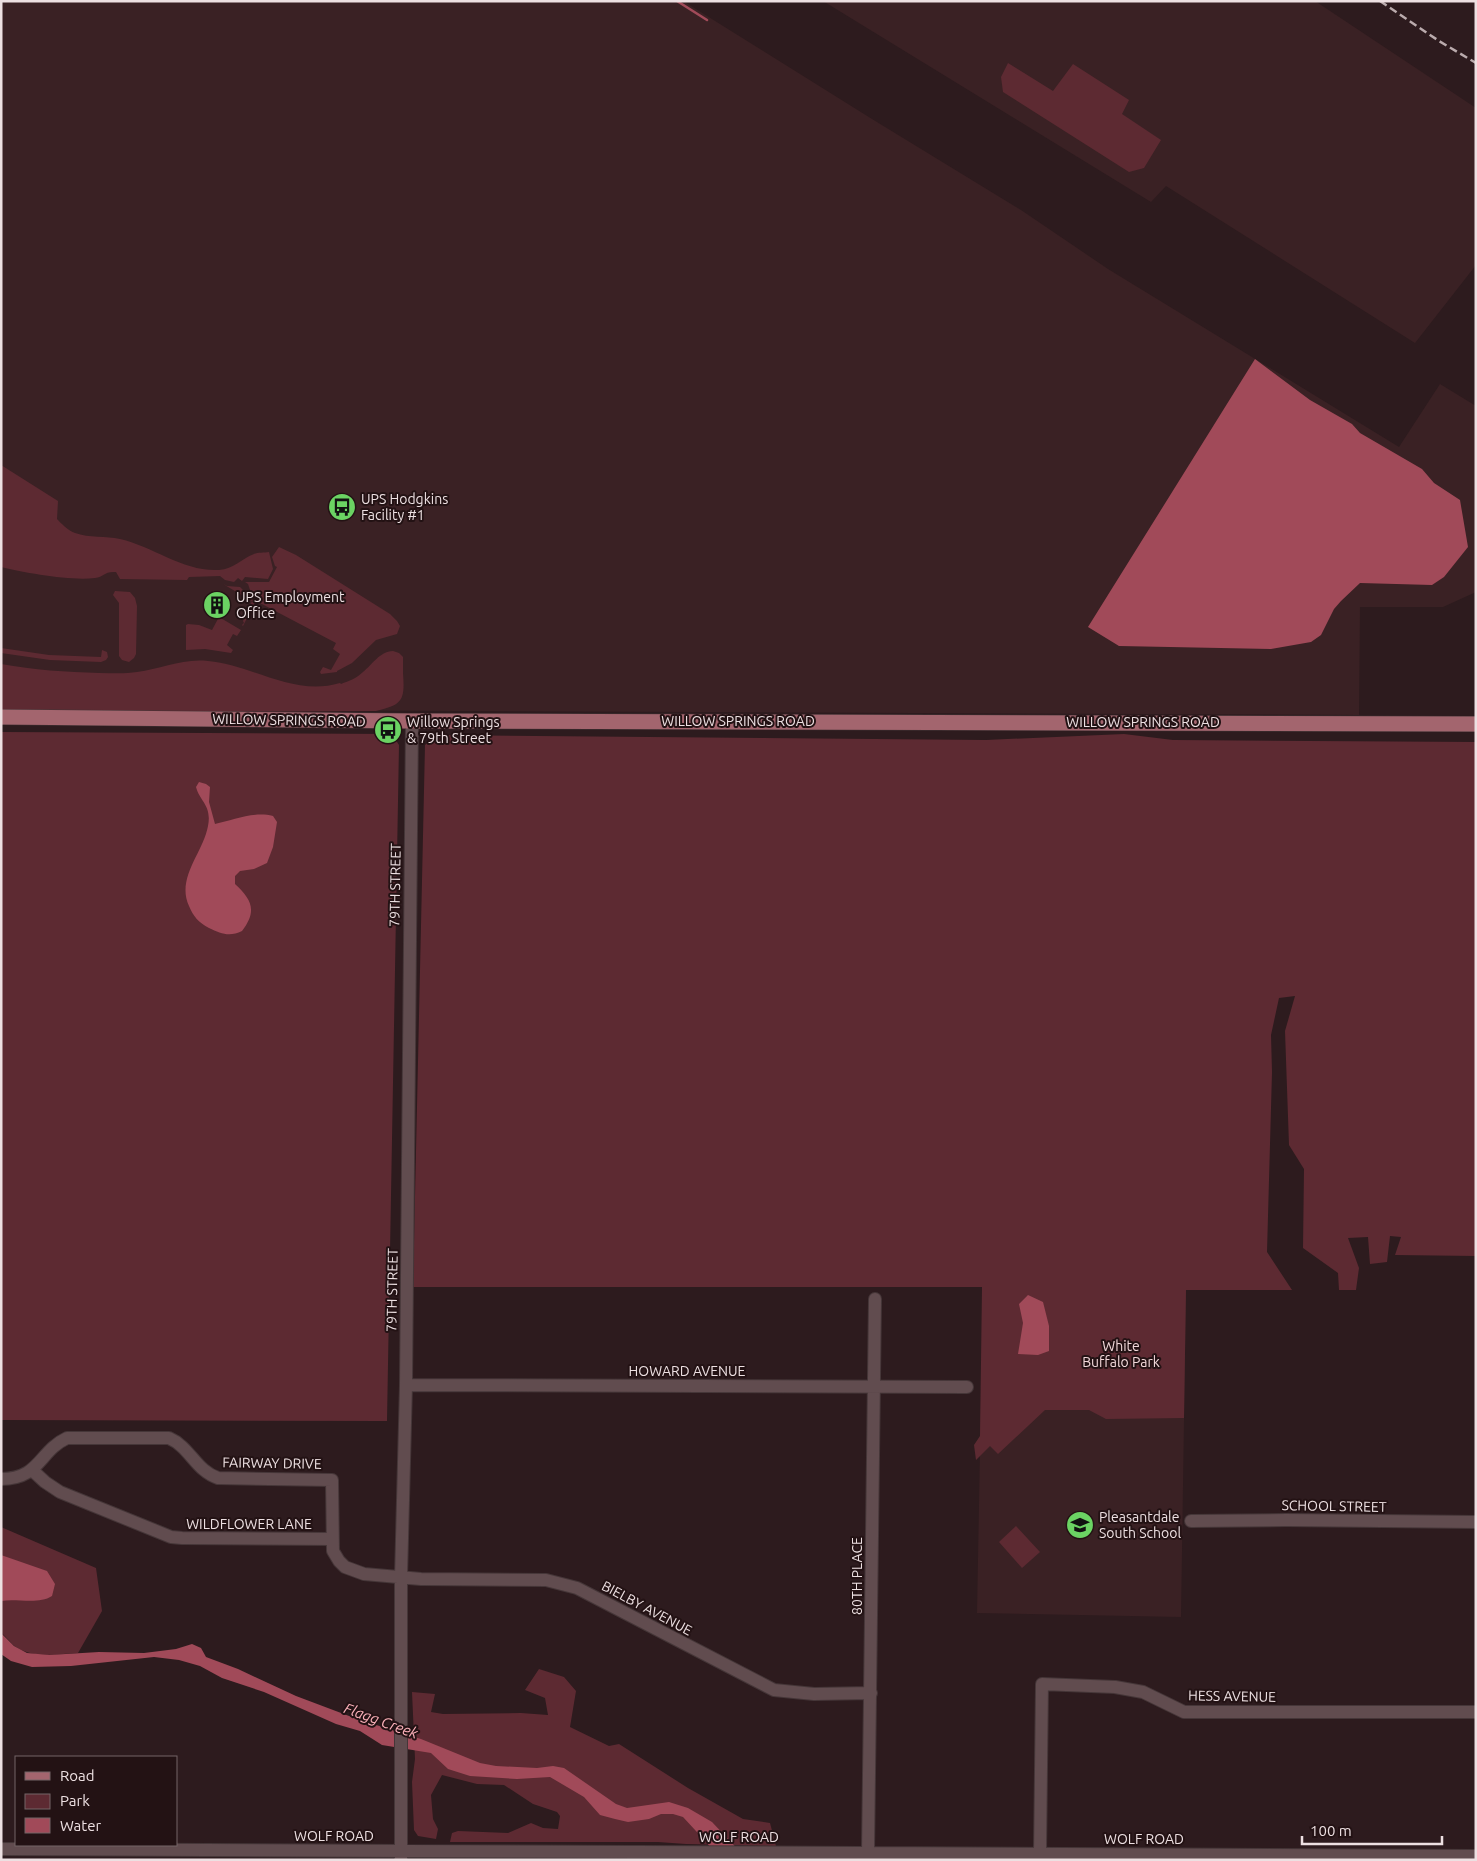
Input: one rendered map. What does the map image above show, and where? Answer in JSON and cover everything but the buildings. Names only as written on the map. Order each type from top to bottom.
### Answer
[{"type":"main road","name":"WILLOW SPRINGS ROAD","points":[[1,717],[412,721],[1476,724]]},
{"type":"street","name":"79TH STREET","points":[[401,1855],[401,1578],[406,1385],[412,721]]},
{"type":"street","name":"80TH PLACE","points":[[868,1853],[875,1299]]},
{"type":"street","name":"HOWARD AVENUE","points":[[406,1385],[968,1387]]},
{"type":"street","name":"FAIRWAY DRIVE","points":[[1,1478],[16,1478],[32,1470],[55,1446],[67,1438],[169,1438],[181,1446],[203,1471],[218,1478],[332,1480],[333,1551],[339,1561],[354,1572],[401,1578]]},
{"type":"street","name":"WILDFLOWER LANE","points":[[32,1470],[60,1492],[171,1537],[332,1539]]},
{"type":"street","name":"SCHOOL STREET","points":[[1191,1521],[1476,1522]]},
{"type":"street","name":"BIELBY AVENUE","points":[[401,1578],[546,1580],[577,1588],[774,1690],[814,1694],[870,1693]]},
{"type":"street","name":"HESS AVENUE","points":[[1040,1854],[1042,1684],[1115,1687],[1143,1692],[1184,1712],[1476,1712]]},
{"type":"street","name":"WOLF ROAD","points":[[1,1849],[401,1855],[745,1852],[868,1853],[974,1857],[1040,1854],[1476,1856]]},
{"type":"shaded area","points":[[1,1],[683,1],[1021,210],[1108,269],[1399,447],[1440,384],[1476,406],[1476,592],[1443,607],[1360,607],[1359,715],[1,709]]},
{"type":"shaded area","points":[[823,1],[1315,1],[1476,108],[1476,265],[1415,343],[1166,186],[1151,202]]},
{"type":"shaded area","name":"Pleasantdale South School","points":[[983,1287],[1186,1290],[1181,1617],[977,1613]]},
{"type":"green space","points":[[1008,63],[1053,91],[1073,64],[1129,100],[1122,114],[1161,140],[1144,168],[1129,172],[1003,92],[1001,77]]},
{"type":"green space","points":[[1,465],[58,501],[57,519],[67,529],[75,533],[86,536],[120,539],[181,563],[206,570],[224,569],[256,553],[269,552],[273,569],[268,579],[245,577],[242,581],[238,578],[234,582],[225,580],[220,576],[189,577],[187,580],[120,579],[116,572],[109,572],[95,578],[85,579],[35,574],[1,567]]},
{"type":"green space","points":[[279,547],[296,555],[390,614],[400,626],[397,634],[376,640],[352,663],[337,672],[321,674],[320,672],[323,667],[331,670],[340,654],[333,649],[336,643],[260,603],[259,599],[252,593],[245,582],[269,582],[277,567],[272,557]]},
{"type":"green space","points":[[223,584],[240,587],[255,602],[243,626],[243,621],[252,601]]},
{"type":"green space","points":[[115,591],[130,592],[135,598],[137,606],[136,654],[129,662],[122,660],[119,656],[119,603],[113,595]]},
{"type":"green space","points":[[219,617],[241,630],[237,636],[233,634],[227,645],[233,650],[231,653],[205,649],[186,650],[186,625],[199,625],[212,630]]},
{"type":"green space","points":[[1,648],[49,655],[101,657],[102,650],[107,652],[108,657],[101,662],[50,660],[1,653]]},
{"type":"green space","points":[[393,651],[403,657],[402,695],[397,703],[376,711],[79,713],[1,709],[1,664],[62,671],[132,673],[199,660],[241,668],[290,683],[306,686],[323,686],[341,684],[353,679],[380,656]]},
{"type":"green space","points":[[1,732],[392,734],[399,745],[387,1421],[1,1420]]},
{"type":"green space","name":"White Buffalo Park","points":[[1124,734],[1173,740],[1476,742],[1476,1256],[1395,1255],[1401,1237],[1390,1236],[1387,1262],[1370,1264],[1368,1237],[1348,1238],[1359,1268],[1356,1290],[1339,1290],[1338,1273],[1303,1248],[1304,1169],[1289,1145],[1285,1031],[1295,996],[1279,998],[1271,1035],[1272,1072],[1267,1252],[1292,1290],[1186,1290],[1184,1418],[1106,1419],[1089,1410],[1045,1410],[998,1454],[990,1446],[976,1460],[974,1445],[980,1436],[982,1287],[413,1287],[425,745],[437,735],[986,740]]},
{"type":"green space","points":[[1016,1526],[1040,1552],[1022,1568],[999,1542]]},
{"type":"green space","points":[[1,1527],[96,1568],[102,1611],[78,1653],[46,1655],[30,1653],[16,1647],[1,1633]]},
{"type":"green space","points":[[539,1669],[564,1677],[576,1691],[570,1727],[609,1746],[619,1744],[688,1788],[743,1819],[770,1823],[776,1846],[658,1842],[450,1842],[452,1833],[458,1831],[508,1833],[531,1823],[543,1828],[558,1829],[560,1816],[557,1812],[533,1804],[504,1785],[477,1784],[442,1775],[431,1795],[433,1819],[438,1829],[436,1839],[418,1836],[414,1830],[412,1782],[415,1759],[412,1692],[435,1694],[431,1712],[443,1714],[521,1713],[548,1715],[545,1698],[525,1690]]},
{"type":"water","points":[[1255,359],[1310,400],[1352,424],[1360,433],[1422,469],[1434,483],[1460,500],[1468,547],[1444,577],[1432,585],[1360,583],[1334,609],[1321,635],[1311,642],[1271,649],[1119,646],[1088,627]]},
{"type":"water","points":[[199,782],[210,787],[209,802],[215,824],[258,815],[273,816],[277,822],[273,847],[267,863],[254,869],[240,871],[235,876],[235,884],[248,900],[251,911],[247,924],[242,931],[233,934],[222,933],[202,924],[192,913],[186,896],[188,876],[205,836],[209,819],[207,808],[196,787]]},
{"type":"water","points":[[1028,1295],[1043,1302],[1049,1326],[1049,1351],[1038,1355],[1018,1354],[1023,1323],[1019,1304]]},
{"type":"water","points":[[1,1555],[47,1571],[55,1584],[52,1596],[34,1601],[1,1601]]},
{"type":"water","points":[[1,1633],[14,1646],[27,1653],[49,1655],[99,1652],[144,1653],[176,1649],[192,1644],[201,1648],[206,1657],[238,1669],[296,1696],[357,1719],[421,1739],[480,1763],[496,1766],[537,1768],[553,1766],[564,1768],[616,1804],[627,1808],[669,1802],[688,1808],[712,1822],[748,1860],[716,1860],[708,1844],[683,1817],[673,1814],[661,1814],[649,1819],[628,1822],[600,1815],[584,1797],[550,1777],[517,1779],[470,1776],[448,1769],[431,1753],[382,1745],[360,1731],[336,1724],[264,1692],[222,1678],[200,1666],[179,1660],[154,1657],[71,1666],[32,1667],[11,1661],[1,1654]]},
{"type":"waterway","points":[[677,1],[707,20]]},
{"type":"railway","points":[[1380,1],[1439,41],[1476,63]]},
{"type":"place","name":"UPS Hodgkins Facility #1","points":[[342,507]]},
{"type":"place","name":"UPS Employment Office","points":[[217,605]]},
{"type":"place","name":"Willow Springs & 79th Street","points":[[388,730]]},
{"type":"place","name":"Pleasantdale South School","points":[[1080,1525]]},
{"type":"water label","name":"Flagg Creek","points":[[381,1721]]}]
